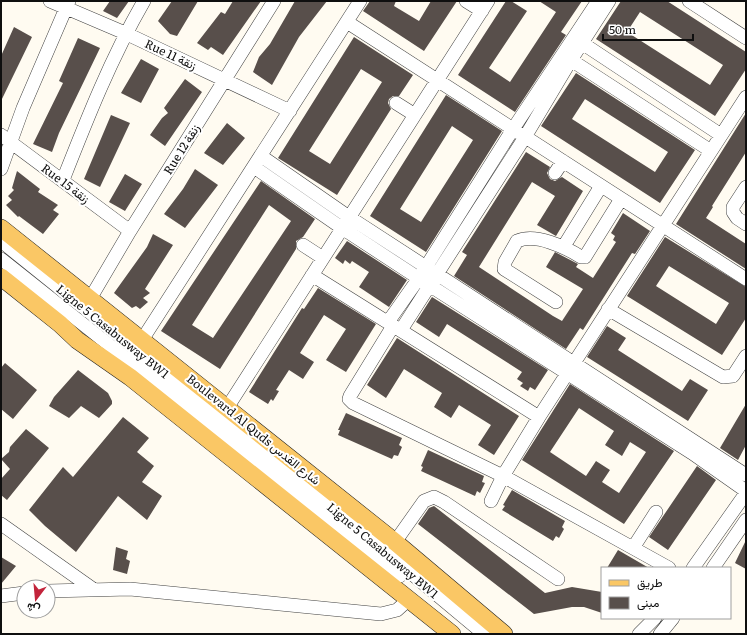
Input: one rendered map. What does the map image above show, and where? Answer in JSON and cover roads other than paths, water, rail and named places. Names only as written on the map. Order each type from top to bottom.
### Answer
[{"type":"main road","name":"Boulevard Al Quds شارع القدس","points":[[1,228],[395,542],[504,634]]},
{"type":"main road","points":[[1,277],[60,324],[77,340],[125,373],[452,634]]},
{"type":"street","name":"Rue 11 زنقة","points":[[50,1],[68,5],[290,110]]},
{"type":"street","points":[[63,180],[99,91],[125,33],[144,1]]},
{"type":"street","name":"Rue 12 زنقة","points":[[90,299],[274,1]]},
{"type":"street","points":[[142,340],[360,1]]},
{"type":"street","points":[[227,408],[485,6],[466,1]]},
{"type":"street","points":[[598,1],[513,129],[424,282],[394,326],[350,396],[350,400],[353,403],[503,476],[667,567]]},
{"type":"street","points":[[431,270],[525,137],[571,60],[609,1]]},
{"type":"street","points":[[689,1],[746,38]]},
{"type":"street","points":[[1,169],[6,139],[23,108],[68,5]]},
{"type":"street","points":[[347,22],[437,80],[476,112],[513,129],[746,279]]},
{"type":"street","points":[[582,43],[722,135]]},
{"type":"street","points":[[571,60],[711,151]]},
{"type":"street","points":[[491,501],[503,476],[539,417],[746,97]]},
{"type":"street","points":[[396,103],[415,115]]},
{"type":"street","name":"Rue 15 زنقة","points":[[6,139],[63,180],[130,232]]},
{"type":"street","points":[[555,173],[563,161]]},
{"type":"street","points":[[257,162],[349,217],[431,270],[571,367],[746,492],[694,567]]},
{"type":"street","points":[[257,162],[342,228],[424,282],[571,367],[746,475]]},
{"type":"street","points":[[564,246],[601,186]]},
{"type":"street","points":[[746,187],[733,207],[733,212],[737,218],[746,224]]},
{"type":"street","points":[[556,302],[505,271],[504,265],[517,241],[528,238],[564,246],[581,257],[585,257],[621,199]]},
{"type":"street","name":"Ligne 5 Casabusway BW1","points":[[1,241],[333,508],[484,634]]},
{"type":"street","points":[[303,245],[323,258]]},
{"type":"street","name":"Ligne 5 Casabusway BW1","points":[[1,259],[473,634]]},
{"type":"street","points":[[312,275],[539,417]]},
{"type":"street","points":[[608,309],[723,377],[733,376],[746,356]]},
{"type":"street","points":[[395,542],[424,501],[434,497],[444,502],[558,579]]},
{"type":"street","points":[[633,548],[656,512]]},
{"type":"street","points":[[714,567],[746,520]]},
{"type":"street","points":[[1,524],[93,589]]},
{"type":"street","points":[[56,591],[130,589],[381,614],[397,610],[408,600]]},
{"type":"street","points":[[1,596],[16,594]]},
{"type":"street","points":[[639,634],[653,619]]},
{"type":"street","points":[[660,634],[672,619]]}]
